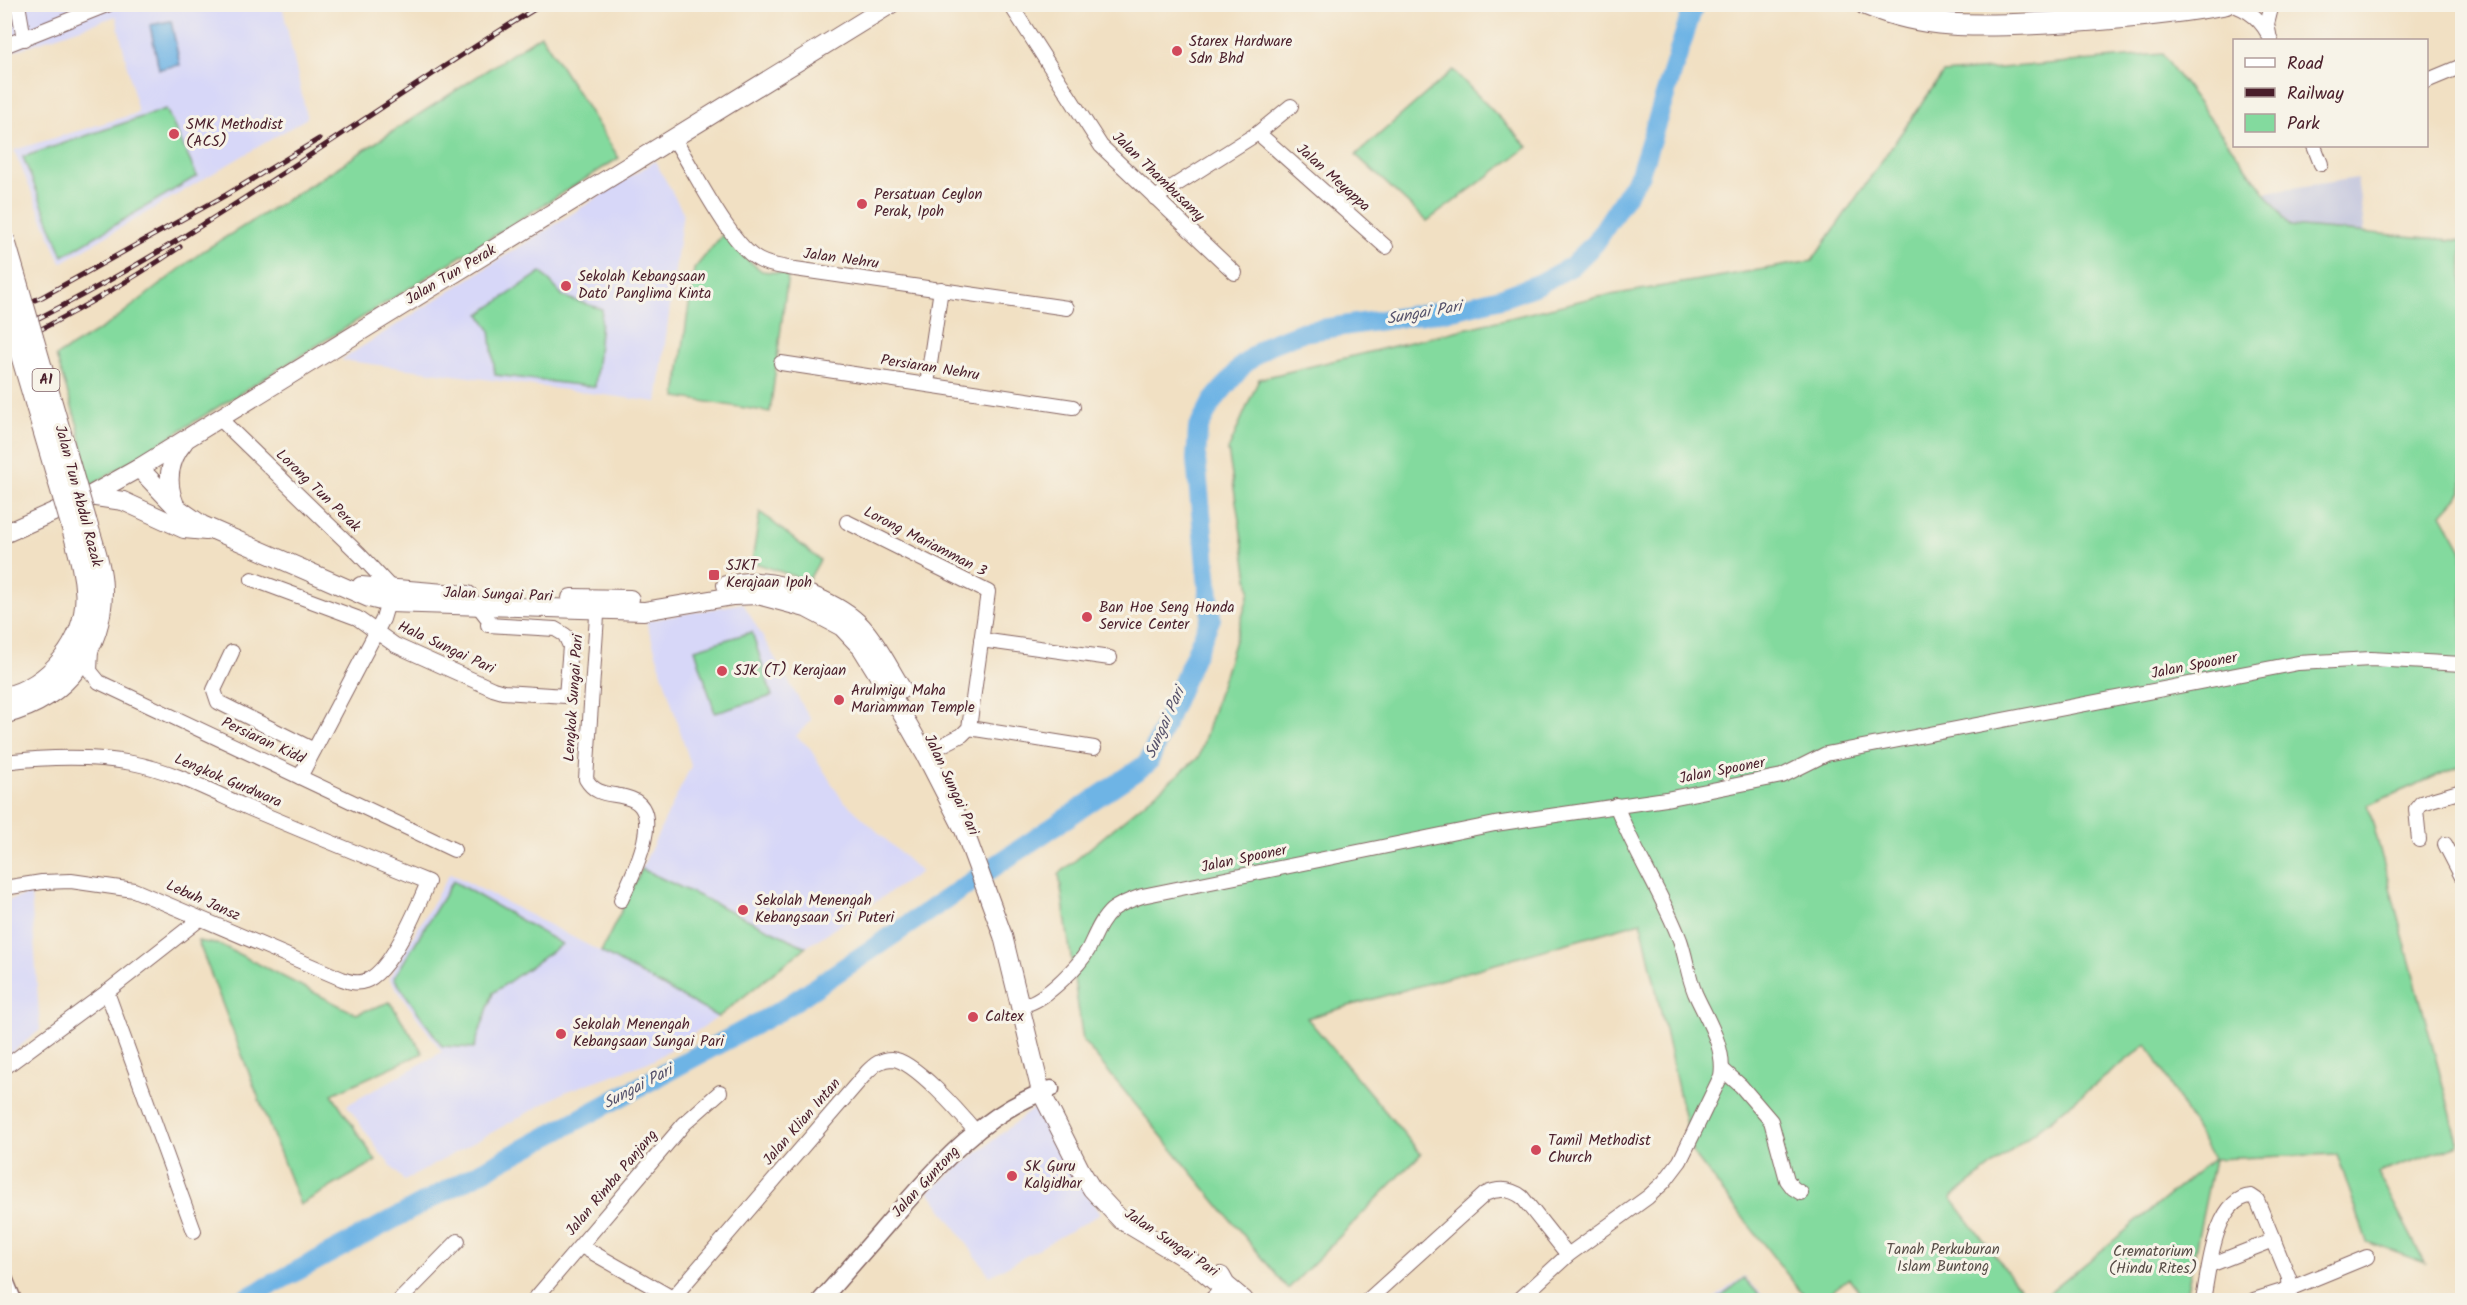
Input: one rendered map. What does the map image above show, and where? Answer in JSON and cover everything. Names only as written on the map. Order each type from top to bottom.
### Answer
[{"type":"main road","name":"Jalan Tun Perak","points":[[4,534],[88,496],[139,468],[891,4]]},
{"type":"main road","points":[[1865,4],[1920,21],[1964,27],[2089,21],[2188,11],[2227,4]]},
{"type":"main road","name":"Jalan Tun Abdul Razak","points":[[4,239],[79,524],[86,596],[80,628],[74,644],[54,670],[25,691],[4,698]]},
{"type":"main road","name":"Jalan Tun Abdul Razak","points":[[4,296],[79,524],[98,562],[101,592],[99,617],[93,641],[84,658],[61,686],[33,704],[4,713]]},
{"type":"main road","points":[[176,507],[170,488],[169,474],[172,461],[187,438]]},
{"type":"main road","name":"Jalan Sungai Pari","points":[[139,468],[176,507],[194,520],[321,577],[369,588],[390,596],[479,607],[557,610],[644,599],[758,595],[783,600],[831,619],[853,636],[930,751],[968,828],[1030,1003],[1046,1091]]},
{"type":"main road","points":[[88,496],[123,501],[184,529],[222,534]]},
{"type":"main road","name":"Jalan Sungai Pari","points":[[390,596],[598,605]]},
{"type":"main road","name":"Jalan Sungai Pari","points":[[1007,935],[1046,1091],[1081,1171],[1120,1220],[1193,1263],[1217,1283],[1226,1285],[1244,1300]]},
{"type":"street","points":[[18,4],[24,39]]},
{"type":"street","points":[[4,46],[109,4]]},
{"type":"street","name":"Jalan Thambusamy","points":[[1010,4],[1093,135],[1155,198],[1235,273]]},
{"type":"street","points":[[2227,4],[2248,11],[2257,18],[2270,39]]},
{"type":"street","points":[[2270,39],[2267,24],[2272,4]]},
{"type":"street","points":[[2428,81],[2463,66]]},
{"type":"street","points":[[1155,198],[1258,133],[1291,105]]},
{"type":"street","name":"Jalan Meyappa","points":[[1258,133],[1386,248]]},
{"type":"street","name":"Jalan Nehru","points":[[674,139],[730,229],[745,248],[761,261],[795,269],[1067,308]]},
{"type":"street","points":[[2314,147],[2321,164]]},
{"type":"street","points":[[927,384],[941,290]]},
{"type":"street","name":"Persiaran Nehru","points":[[781,363],[1073,407]]},
{"type":"street","name":"Lorong Tun Perak","points":[[219,418],[359,554],[390,596]]},
{"type":"street","name":"Lorong Mariamman 3","points":[[847,522],[988,592],[981,640]]},
{"type":"street","name":"Hala Sungai Pari","points":[[252,579],[357,618],[395,645],[503,692],[566,696],[570,646],[565,635],[555,629]]},
{"type":"street","points":[[300,777],[376,632],[390,596]]},
{"type":"street","name":"Lengkok Sungai Pari","points":[[598,605],[586,779],[594,790],[631,799],[640,804],[646,814],[647,827],[632,877],[621,900]]},
{"type":"street","points":[[479,607],[489,620],[489,625],[555,629],[557,610]]},
{"type":"street","points":[[930,751],[969,729],[981,640],[1110,658]]},
{"type":"street","name":"Persiaran Kidd","points":[[93,641],[89,667],[91,675],[99,682],[453,850]]},
{"type":"street","points":[[231,652],[214,690],[218,702],[314,750]]},
{"type":"street","name":"Jalan Spooner","points":[[1030,1003],[1043,995],[1072,969],[1087,952],[1103,919],[1125,902],[1495,824],[1666,799],[1782,776],[1826,754],[2298,663],[2371,659],[2463,664]]},
{"type":"street","points":[[969,729],[1094,748]]},
{"type":"street","name":"Lengkok Gurdwara","points":[[4,762],[80,758],[125,762],[153,769],[184,778],[250,809],[429,882],[407,930],[378,973]]},
{"type":"street","points":[[2419,840],[2416,809],[2421,803],[2463,791]]},
{"type":"street","points":[[1520,1300],[1568,1255],[1648,1197],[1664,1182],[1680,1161],[1704,1114],[1722,1069],[1717,1043],[1710,1022],[1693,987],[1680,940],[1616,805]]},
{"type":"street","points":[[2445,844],[2463,877]]},
{"type":"street","name":"Lebuh Jansz","points":[[4,888],[42,882],[93,882],[134,890],[349,982],[365,981],[378,973]]},
{"type":"street","points":[[4,1068],[107,992],[200,919]]},
{"type":"street","points":[[107,992],[194,1231]]},
{"type":"street","name":"Jalan Klian Intan","points":[[673,1300],[867,1071],[877,1063],[890,1059],[902,1061],[947,1100],[976,1132]]},
{"type":"street","points":[[1722,1069],[1741,1086],[1771,1121],[1787,1180],[1801,1193]]},
{"type":"street","name":"Jalan Guntong","points":[[821,1300],[940,1164],[976,1132],[1007,1109],[1046,1091]]},
{"type":"street","name":"Jalan Rimba Panjang","points":[[534,1300],[684,1124],[720,1092]]},
{"type":"street","points":[[1368,1300],[1485,1194],[1494,1190],[1514,1191],[1522,1197],[1568,1255]]},
{"type":"street","points":[[2203,1300],[2224,1214],[2229,1206],[2245,1196],[2251,1196],[2257,1200],[2289,1278],[2290,1295]]},
{"type":"street","points":[[2210,1265],[2274,1240]]},
{"type":"street","points":[[400,1300],[458,1241]]},
{"type":"street","points":[[581,1245],[673,1300]]},
{"type":"street","points":[[2254,1300],[2290,1295],[2367,1257]]},
{"type":"street","points":[[4,1278],[13,1300]]},
{"type":"street","points":[[1211,1300],[1226,1285]]},
{"type":"shaded area","name":"SMK Methodist (ACS)","points":[[4,5],[282,5],[307,118],[61,263],[14,150],[138,113],[116,16],[5,54]]},
{"type":"shaded area","name":"Sekolah Kebangsaan Dato' Panglima Kinta","points":[[655,161],[683,212],[657,402],[341,360]]},
{"type":"shaded area","points":[[2357,178],[2366,241],[2174,206]]},
{"type":"shaded area","points":[[743,603],[811,720],[796,736],[809,747],[841,798],[921,872],[806,947],[718,1017],[654,1060],[565,1092],[404,1181],[381,1154],[347,1105],[442,1052],[389,978],[450,873],[601,952],[691,766],[646,621]]},
{"type":"shaded area","points":[[31,893],[40,1030],[5,1058],[5,902]]},
{"type":"shaded area","name":"SK Guru Kalgidhar","points":[[1039,1104],[1066,1161],[1100,1214],[990,1276],[929,1191]]},
{"type":"shaded area","points":[[1744,1276],[1767,1300],[1712,1300]]},
{"type":"green space","points":[[541,35],[619,158],[89,487],[78,426],[56,356],[109,324],[203,251],[306,188]]},
{"type":"green space","points":[[2162,54],[2290,226],[2462,241],[2462,492],[2442,514],[2462,550],[2462,765],[2368,805],[2459,1145],[2378,1173],[2425,1263],[2367,1242],[2337,1154],[2214,1159],[2185,1300],[2041,1300],[2213,1159],[2147,1044],[1951,1198],[2029,1300],[1866,1300],[1849,1278],[1821,1300],[1807,1300],[1692,1152],[1641,922],[1307,1018],[1421,1154],[1288,1289],[1083,1041],[1059,874],[1199,757],[1250,591],[1228,450],[1259,379],[1587,299],[1812,261],[1943,73]]},
{"type":"green space","points":[[1453,70],[1528,147],[1427,221],[1356,155]]},
{"type":"green space","points":[[166,109],[197,176],[63,256],[23,157]]},
{"type":"green space","points":[[724,233],[744,257],[762,271],[788,274],[770,412],[676,397],[694,269]]},
{"type":"green space","points":[[541,272],[564,297],[602,309],[595,387],[495,375],[490,330],[480,314]]},
{"type":"green space","points":[[760,512],[820,560],[808,581],[752,562]]},
{"type":"green space","points":[[752,632],[772,696],[715,713],[695,649]]},
{"type":"green space","points":[[642,869],[806,947],[718,1017],[601,952]]},
{"type":"green space","points":[[453,881],[562,944],[493,993],[474,1048],[442,1046],[394,978]]},
{"type":"green space","points":[[198,941],[221,945],[356,1014],[390,1002],[423,1053],[332,1094],[376,1161],[300,1205]]},
{"type":"green space","points":[[1744,1278],[1764,1300],[1717,1300]]},
{"type":"water","points":[[171,21],[180,65],[159,69],[150,25]]},
{"type":"waterway","name":"Sungai Pari","points":[[243,1300],[780,1011],[1148,763],[1211,618],[1196,460],[1198,429],[1212,402],[1243,365],[1268,345],[1302,332],[1457,309],[1501,298],[1539,284],[1572,266],[1595,243],[1640,174],[1694,4]]},
{"type":"railway","points":[[4,335],[143,261],[278,177],[543,4]]},
{"type":"railway","points":[[4,313],[42,297],[226,195],[319,139]]},
{"type":"railway","points":[[4,348],[94,300],[180,247]]},
{"type":"place","name":"Starex Hardware Sdn Bhd","points":[[1177,51]]},
{"type":"place","name":"SMK Methodist (ACS)","points":[[174,134]]},
{"type":"place","name":"Persatuan Ceylon Perak, Ipoh","points":[[862,204]]},
{"type":"place","name":"Sekolah Kebangsaan Dato' Panglima Kinta","points":[[566,286]]},
{"type":"place","name":"SJKT Kerajaan Ipoh","points":[[714,575]]},
{"type":"place","name":"Ban Hoe Seng Honda Service Center","points":[[1087,617]]},
{"type":"place","name":"SJK (T) Kerajaan","points":[[722,671]]},
{"type":"place","name":"Arulmigu Maha Mariamman Temple","points":[[839,700]]},
{"type":"place","name":"Sekolah Menengah Kebangsaan Sri Puteri","points":[[743,910]]},
{"type":"place","name":"Caltex","points":[[973,1017]]},
{"type":"place","name":"Sekolah Menengah Kebangsaan Sungai Pari","points":[[561,1034]]},
{"type":"place","name":"Tamil Methodist Church","points":[[1536,1150]]},
{"type":"place","name":"SK Guru Kalgidhar","points":[[1012,1176]]},
{"type":"park label","name":"Tanah Perkuburan Islam Buntong","points":[[1943,1258]]},
{"type":"park label","name":"Crematorium (Hindu Rites)","points":[[2153,1260]]}]
